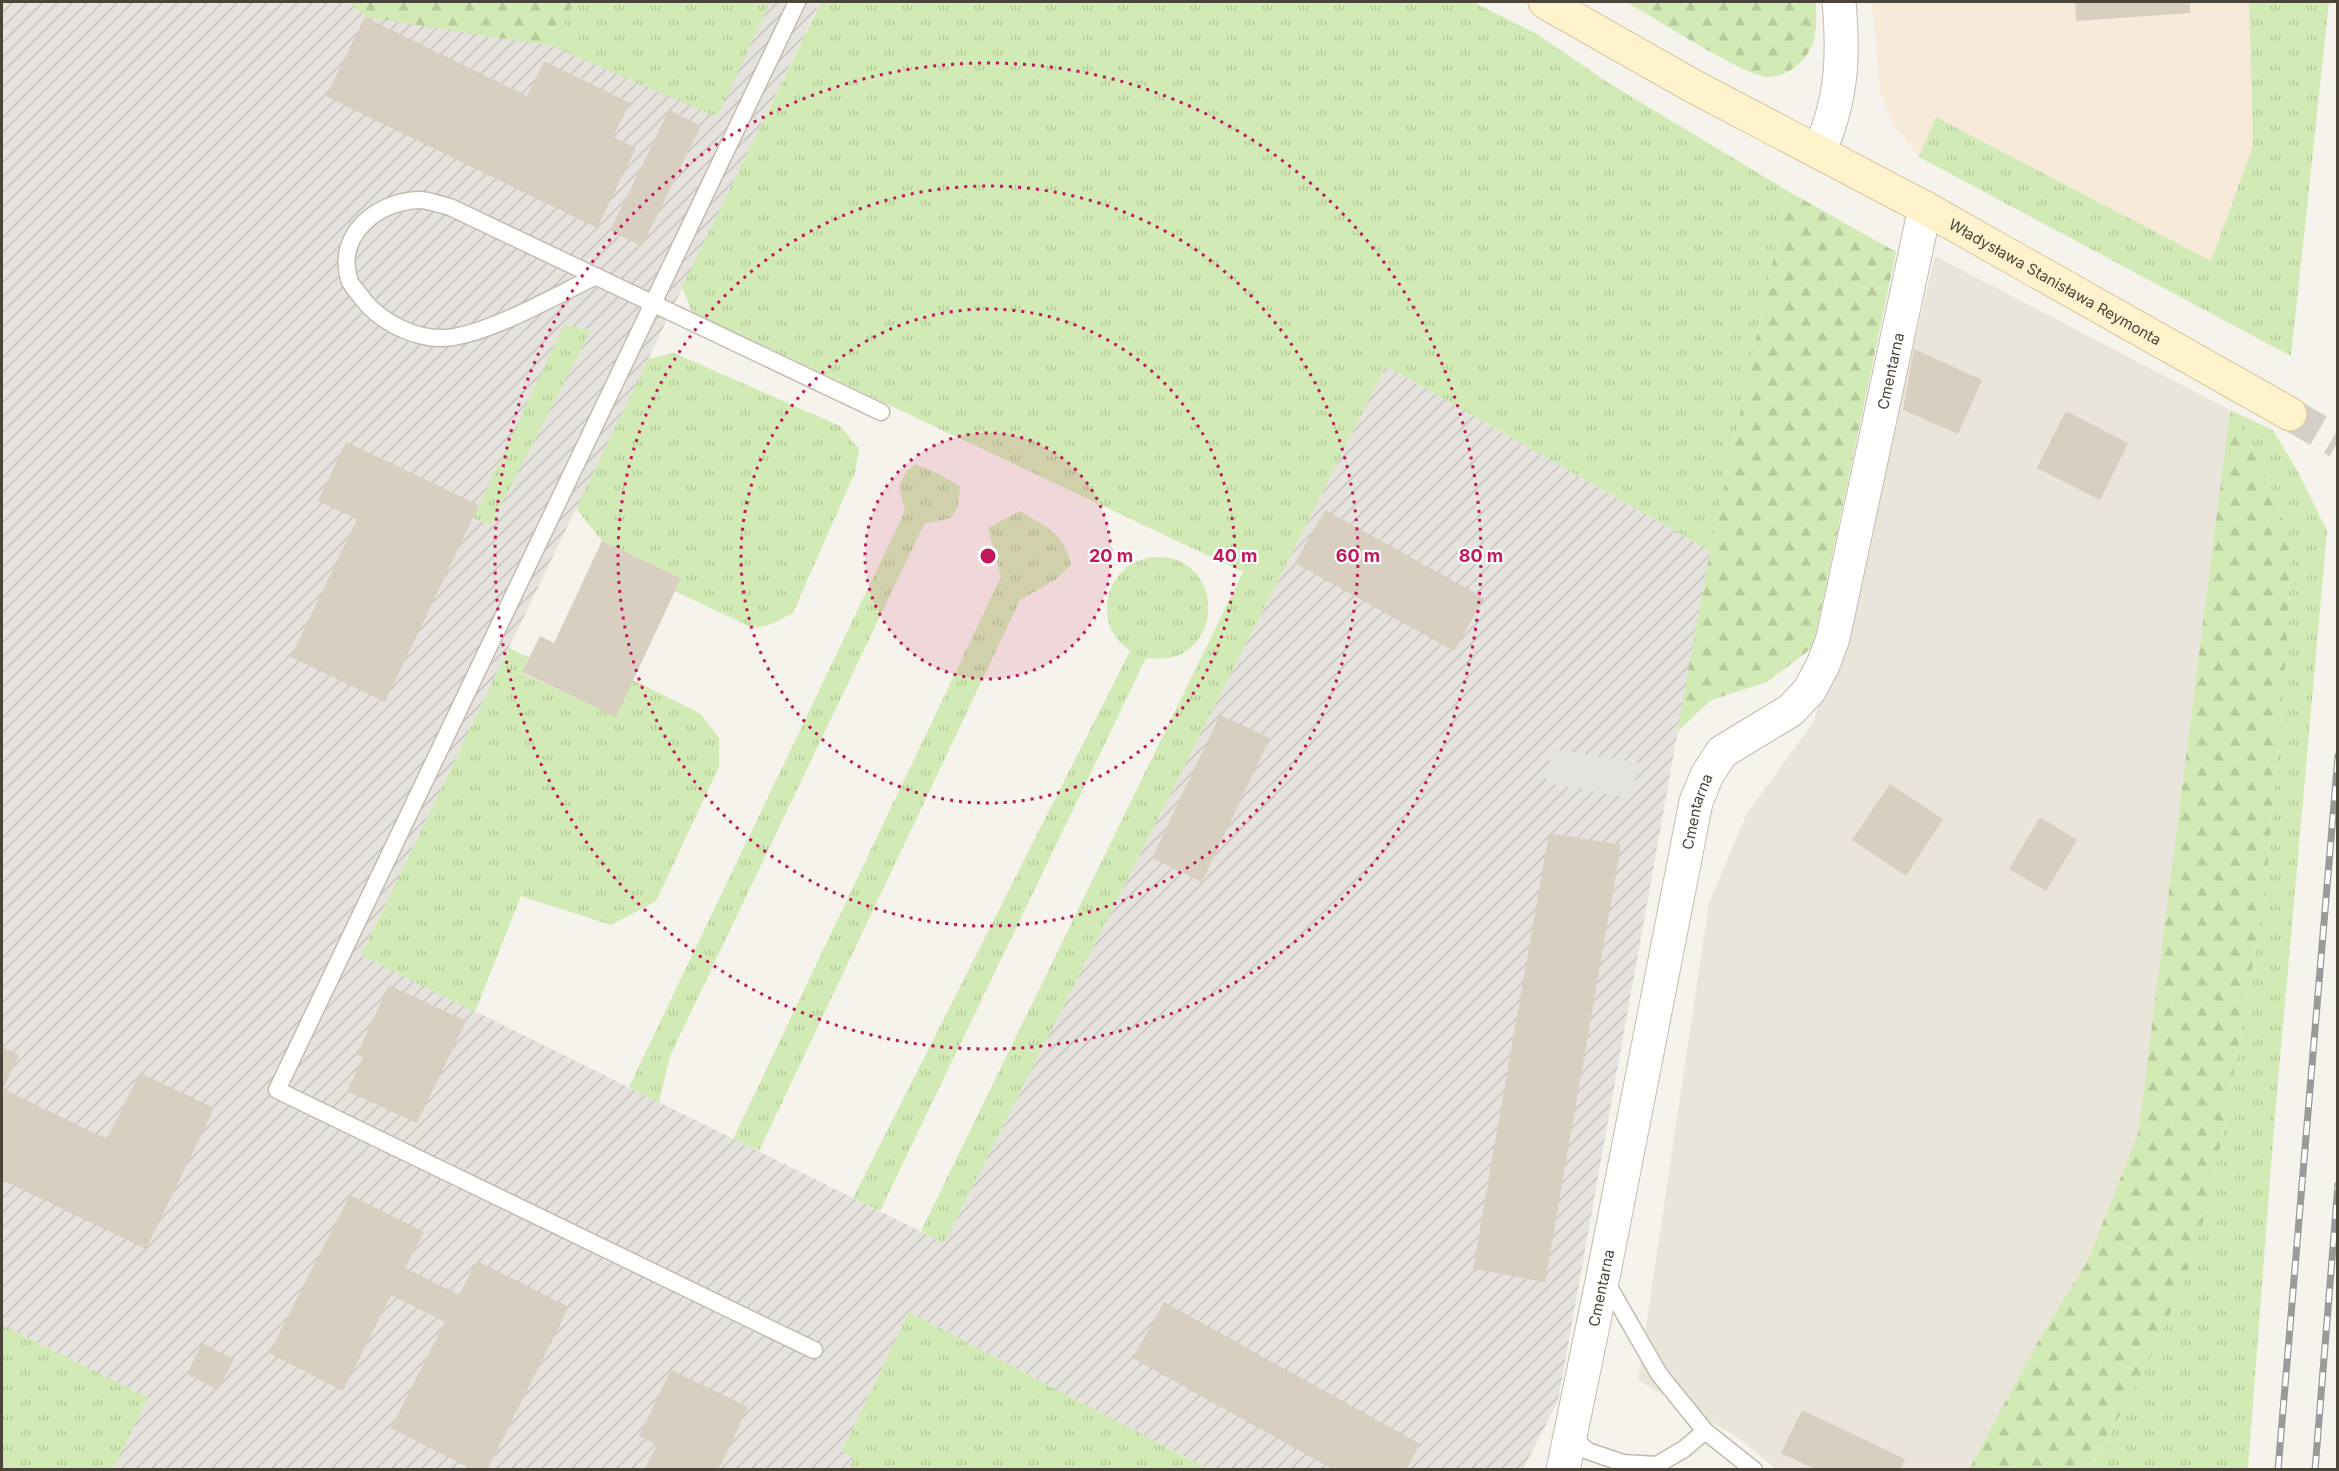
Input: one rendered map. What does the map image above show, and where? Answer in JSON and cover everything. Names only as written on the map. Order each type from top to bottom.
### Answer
[{"type":"street","name":"Władysława Stanisława Reymonta","points":[[1545,2],[1691,85],[1925,208],[2290,414]]},
{"type":"street","points":[[1819,152],[1840,87],[1842,37],[1839,2]]},
{"type":"street","name":"Cmentarna","points":[[1563,1470],[1696,802],[1707,775],[1722,752],[1791,710],[1809,691],[1823,665],[1833,638],[1925,208]]},
{"type":"lane","points":[[797,2],[277,1090],[814,1350]]},
{"type":"lane","points":[[596,276],[488,327],[452,338],[424,338],[393,324],[368,306],[349,280],[346,254],[360,225],[389,204],[421,200],[450,207],[596,276],[653,303],[882,412]]},
{"type":"lane","points":[[1603,1277],[1659,1374],[1705,1431],[1754,1470]]},
{"type":"lane","points":[[1570,1436],[1588,1451],[1623,1463],[1657,1465],[1684,1449],[1705,1431]]},
{"type":"shaded area","points":[[2,2],[820,2],[361,955],[944,1243],[1386,366],[1710,551],[1558,1401],[1523,1469],[1208,1469],[909,1312],[842,1451],[854,1458],[848,1469],[113,1469],[147,1398],[2,1325]]},
{"type":"shaded area","points":[[1872,2],[2249,2],[2253,146],[2211,261],[1937,117],[1919,157],[1895,127],[1880,92]]},
{"type":"shaded area","points":[[1935,256],[2230,410],[2138,1134],[2087,1262],[2041,1336],[1969,1469],[1776,1469],[1737,1437],[1638,1380],[1709,903],[1746,815],[1812,724],[1843,643]]},
{"type":"shaded area","points":[[1551,749],[1638,763],[1632,798],[1546,783]]},
{"type":"green space","points":[[349,2],[575,2],[552,46],[365,17]]},
{"type":"green space","points":[[575,2],[770,2],[717,117],[552,46]]},
{"type":"green space","points":[[821,2],[1473,2],[1537,34],[1607,82],[1788,191],[1710,551],[1386,366],[944,1243],[921,1231],[1243,572],[692,312],[682,287]]},
{"type":"green space","points":[[1626,2],[1816,2],[1815,34],[1810,50],[1799,63],[1785,73],[1768,77],[1739,67],[1720,57]]},
{"type":"green space","points":[[2249,2],[2329,2],[2291,356],[1919,157],[1936,117],[2211,261],[2253,146]]},
{"type":"green space","points":[[1788,191],[1896,252],[1813,647],[1767,682],[1711,700],[1677,732],[1710,551]]},
{"type":"green space","points":[[564,325],[591,330],[491,525],[473,518]]},
{"type":"green space","points":[[674,353],[840,426],[859,449],[855,472],[793,613],[769,625],[753,628],[675,591],[681,578],[602,541],[576,508],[648,359]]},
{"type":"green space","points":[[2230,410],[2273,430],[2299,474],[2327,531],[2274,1127],[2248,1469],[2090,1470],[2142,1375],[2207,1209],[2223,1133],[2265,897],[2287,643],[2290,540],[2270,485],[2247,438]]},
{"type":"green space","points":[[2230,410],[2247,438],[2270,485],[2290,540],[2287,643],[2265,897],[2223,1133],[2207,1209],[2183,1285],[2142,1375],[2090,1469],[1969,1469],[2041,1336],[2087,1262],[2138,1134]]},
{"type":"green space","points":[[915,464],[960,486],[958,507],[951,518],[924,524],[670,1056],[659,1102],[629,1087],[905,511],[899,486],[906,472]]},
{"type":"green space","points":[[1020,511],[1059,538],[1071,565],[1055,580],[1020,600],[759,1151],[733,1139],[1001,577],[988,528]]},
{"type":"green space","points":[[1151,557],[1175,560],[1195,572],[1203,583],[1207,596],[1206,624],[1191,647],[1179,655],[1167,658],[1146,658],[880,1211],[853,1198],[1130,651],[1116,638],[1108,618],[1108,597],[1112,587],[1124,570],[1133,563]]},
{"type":"green space","points":[[509,648],[529,657],[522,673],[616,716],[633,680],[701,714],[719,738],[719,767],[656,901],[611,925],[521,896],[475,1012],[361,955]]},
{"type":"green space","points":[[909,1312],[1208,1469],[848,1469],[854,1458],[842,1451]]},
{"type":"green space","points":[[2,1325],[148,1398],[113,1469],[2,1469]]},
{"type":"building","points":[[2075,2],[2190,2],[2190,13],[2076,21]]},
{"type":"building","points":[[365,17],[527,96],[544,61],[630,103],[613,137],[636,148],[597,228],[326,96]]},
{"type":"building","points":[[669,110],[701,126],[642,246],[610,231]]},
{"type":"building","points":[[1914,349],[1982,380],[1958,434],[1903,410]]},
{"type":"building","points":[[2066,411],[2128,443],[2100,500],[2037,468]]},
{"type":"building","points":[[346,442],[479,505],[385,702],[291,657],[357,519],[318,501]]},
{"type":"building","points":[[1325,510],[1484,598],[1454,651],[1295,563]]},
{"type":"building","points":[[602,541],[681,578],[616,717],[522,672],[540,636],[554,643]]},
{"type":"building","points":[[1220,715],[1270,738],[1202,882],[1152,858]]},
{"type":"building","points":[[1890,784],[1943,819],[1906,876],[1852,840]]},
{"type":"building","points":[[2040,817],[2077,840],[2046,891],[2009,869]]},
{"type":"building","points":[[1549,833],[1621,845],[1545,1282],[1473,1269]]},
{"type":"building","points":[[389,985],[466,1021],[417,1123],[347,1091],[363,1057],[357,1054]]},
{"type":"building","points":[[2,1047],[19,1055],[3,1089],[107,1139],[140,1073],[214,1108],[146,1249],[2,1180]]},
{"type":"building","points":[[350,1195],[424,1232],[405,1268],[459,1295],[477,1261],[569,1307],[487,1470],[473,1470],[391,1428],[445,1322],[391,1295],[343,1391],[269,1353]]},
{"type":"building","points":[[1164,1302],[1420,1444],[1406,1470],[1334,1470],[1133,1358]]},
{"type":"building","points":[[202,1343],[234,1359],[218,1390],[187,1374]]},
{"type":"building","points":[[671,1370],[748,1407],[718,1470],[644,1470],[657,1445],[639,1436]]},
{"type":"building","points":[[1802,1410],[1905,1459],[1900,1470],[1817,1470],[1781,1453]]},
{"type":"tunnel","points":[[2290,414],[2338,442]]},
{"type":"railway","points":[[2278,1470],[2338,756]]},
{"type":"railway","points":[[2315,1470],[2338,1185]]}]
